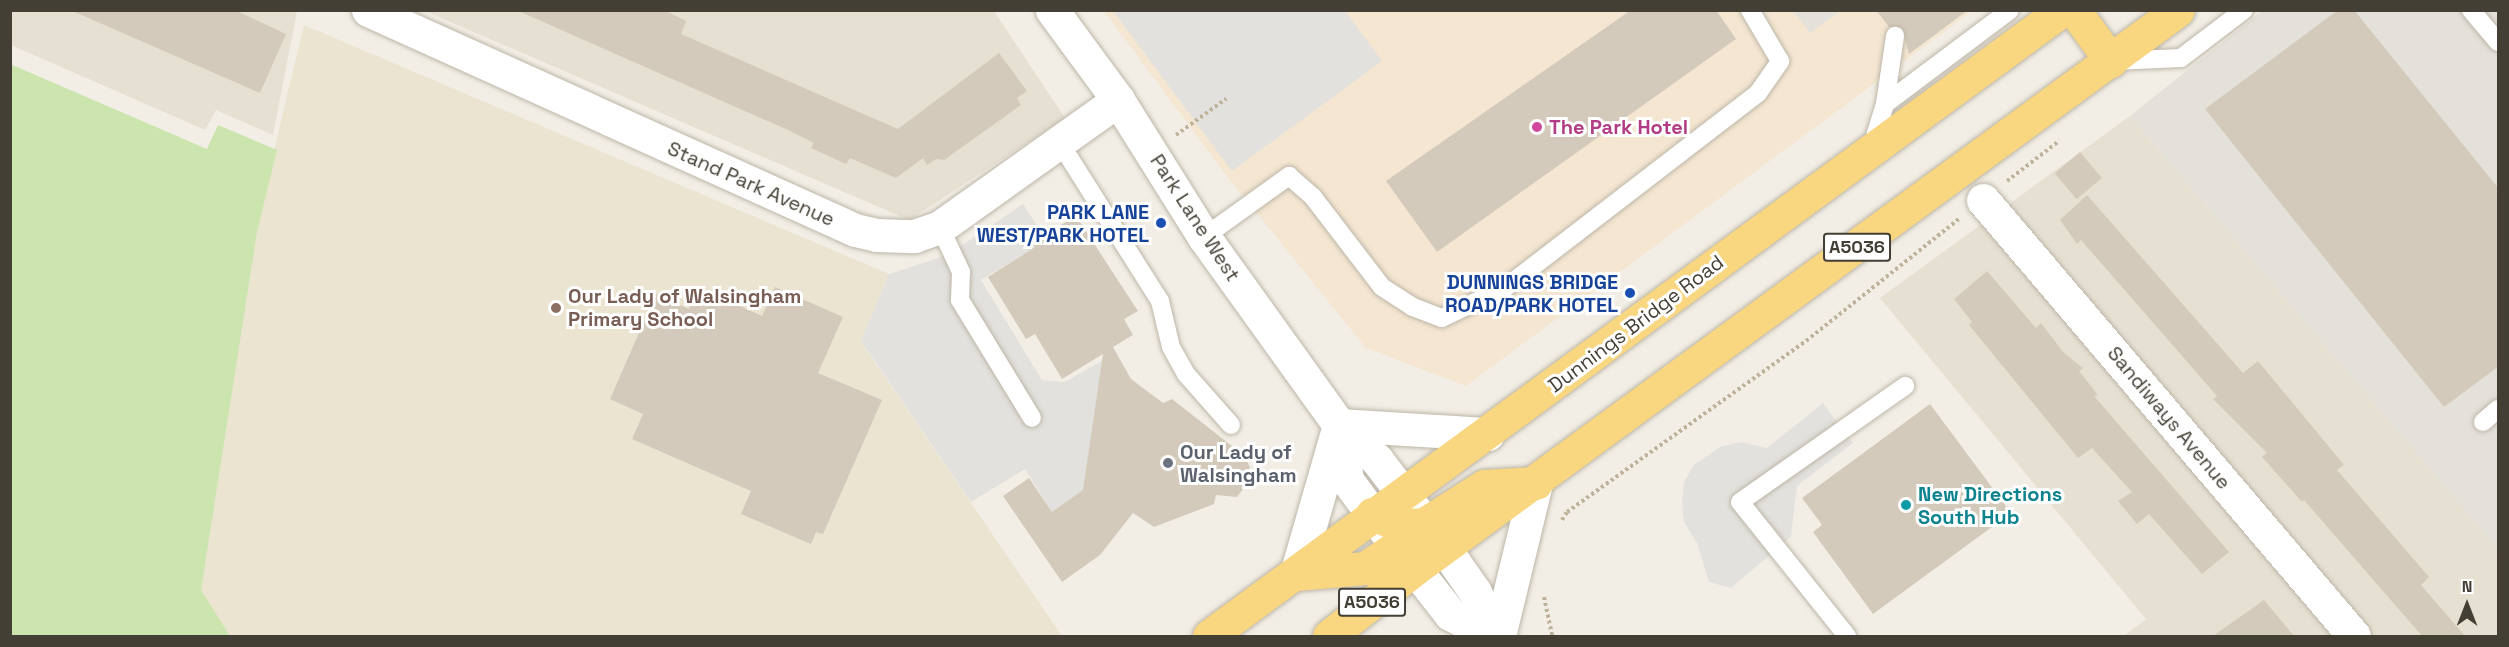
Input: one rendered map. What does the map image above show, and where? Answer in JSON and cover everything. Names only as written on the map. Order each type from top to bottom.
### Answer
[{"type":"highway","name":"Dunnings Bridge Road","points":[[1209,636],[1296,574],[1401,492],[1488,434],[2062,10]]},
{"type":"highway","points":[[2074,10],[2111,61]]},
{"type":"highway","name":"A5036","points":[[1329,636],[1407,557],[1445,549],[2178,10]]},
{"type":"highway","points":[[1372,514],[1399,525],[1424,524],[1484,486],[1536,483]]},
{"type":"highway","points":[[1296,574],[1365,568],[1407,557]]},
{"type":"street","name":"Stand Park Avenue","points":[[368,10],[855,231],[896,237],[914,236],[940,227],[1118,100]]},
{"type":"street","name":"Park Lane West","points":[[1052,10],[1118,100],[1204,237],[1339,425],[1377,460],[1445,549],[1475,592],[1498,636]]},
{"type":"street","name":"Sandiways Avenue","points":[[1983,200],[2354,636]]},
{"type":"street","name":"Park Lane West","points":[[1339,425],[1347,480],[1450,614],[1492,636]]},
{"type":"street","points":[[1296,574],[1339,425],[1488,434]]},
{"type":"street","points":[[1498,636],[1536,483]]},
{"type":"lane","points":[[1204,237],[1289,176],[1313,197],[1383,287],[1413,308],[1442,318],[1505,288],[1758,93],[1780,61],[1750,10]]},
{"type":"lane","points":[[1885,104],[2010,10]]},
{"type":"lane","points":[[2111,61],[2181,58],[2244,10]]},
{"type":"lane","points":[[2471,10],[2499,42]]},
{"type":"lane","points":[[1869,153],[1885,104],[1895,36]]},
{"type":"lane","points":[[1060,143],[1160,301],[1171,347],[1186,374],[1231,425]]},
{"type":"lane","points":[[940,227],[961,272],[960,300],[1032,418]]},
{"type":"lane","points":[[1847,636],[1740,502],[1905,386]]},
{"type":"lane","points":[[2483,422],[2499,409]]},
{"type":"path","points":[[1151,152],[1226,99]]},
{"type":"path","points":[[1557,530],[1567,513],[1811,337],[2064,137]]},
{"type":"path","points":[[1544,587],[1544,607],[1552,636]]},
{"type":"shaded area","points":[[1793,10],[1810,33],[1840,11],[1972,11],[1466,386],[1366,348],[1227,176],[1104,11]]},
{"type":"shaded area","points":[[11,11],[297,11],[273,135],[216,110],[205,130],[11,45]]},
{"type":"shaded area","points":[[425,11],[994,11],[1065,118],[909,220]]},
{"type":"shaded area","points":[[1113,11],[1345,11],[1382,61],[1232,171]]},
{"type":"shaded area","points":[[1793,11],[1840,11],[1810,33]]},
{"type":"shaded area","points":[[2262,11],[2498,11],[2498,549],[2130,116]]},
{"type":"shaded area","name":"Our Lady of Walsingham Primary School","points":[[304,25],[889,274],[861,342],[1062,636],[211,636],[172,577]]},
{"type":"shaded area","points":[[2130,116],[2498,548],[2498,636],[2124,636],[2146,619],[1880,298]]},
{"type":"shaded area","points":[[1023,204],[1043,235],[1035,247],[981,280],[1042,380],[1065,382],[1103,360],[1083,495],[1052,512],[1025,469],[971,502],[861,341],[889,274],[948,255]]},
{"type":"shaded area","points":[[1823,403],[1853,443],[1797,486],[1791,537],[1731,588],[1709,582],[1697,543],[1684,522],[1682,504],[1684,482],[1694,465],[1720,447],[1741,442],[1767,448]]},
{"type":"green space","points":[[10,64],[207,149],[218,125],[277,150],[257,232],[201,590],[230,636],[11,636]]},
{"type":"building","points":[[70,10],[235,10],[286,34],[260,93]]},
{"type":"building","points":[[516,10],[664,10],[686,21],[681,34],[898,129],[999,53],[1027,91],[1017,98],[1021,105],[944,160],[936,159],[927,165],[923,158],[896,178],[850,158],[846,164],[811,148],[814,143],[788,130]]},
{"type":"building","name":"The Park Hotel","points":[[1631,10],[1716,10],[1736,39],[1437,252],[1386,181]]},
{"type":"building","points":[[1876,10],[1968,10],[1909,54],[1902,28],[1889,27]]},
{"type":"building","points":[[2338,10],[2354,10],[2499,189],[2499,366],[2444,407],[2205,109]]},
{"type":"building","points":[[2080,152],[2102,178],[2077,199],[2055,173]]},
{"type":"building","points":[[2087,195],[2243,373],[2258,361],[2344,465],[2337,470],[2429,577],[2421,585],[2465,636],[2422,636],[2304,500],[2302,502],[2262,457],[2267,453],[2213,399],[2217,396],[2081,240],[2077,244],[2060,220]]},
{"type":"building","points":[[1076,216],[1138,311],[1124,319],[1133,335],[1113,347],[1131,379],[1163,403],[1172,399],[1237,450],[1243,450],[1253,476],[1237,497],[1216,495],[1214,504],[1154,527],[1133,513],[1100,555],[1062,582],[1003,496],[1029,478],[1052,512],[1083,490],[1103,354],[1062,379],[1035,334],[1026,339],[988,277],[1035,247],[1032,242]]},
{"type":"building","points":[[1987,271],[2036,328],[2041,323],[2064,353],[2083,368],[2079,371],[2098,395],[2094,396],[2229,552],[2202,574],[2149,514],[2137,524],[2118,501],[2132,492],[2092,448],[2078,458],[1969,325],[1972,322],[1954,299]]},
{"type":"building","points":[[775,287],[843,317],[818,373],[882,400],[823,534],[816,532],[811,544],[741,514],[751,491],[632,439],[643,414],[610,399],[656,294],[689,309],[699,288],[762,316]]},
{"type":"building","name":"New Directions South Hub","points":[[1930,404],[2011,513],[1873,614],[1813,532],[1822,525],[1802,498]]},
{"type":"building","points":[[2264,600],[2294,636],[2213,636]]},
{"type":"place","name":"The Park Hotel","points":[[1537,127]]},
{"type":"place","name":"PARK LANE WEST/PARK HOTEL","points":[[1161,223]]},
{"type":"place","name":"DUNNINGS BRIDGE ROAD/PARK HOTEL","points":[[1630,293]]},
{"type":"place","name":"Our Lady of Walsingham Primary School","points":[[556,308]]},
{"type":"place","name":"Our Lady of Walsingham","points":[[1168,463]]},
{"type":"place","name":"New Directions South Hub","points":[[1906,505]]}]
